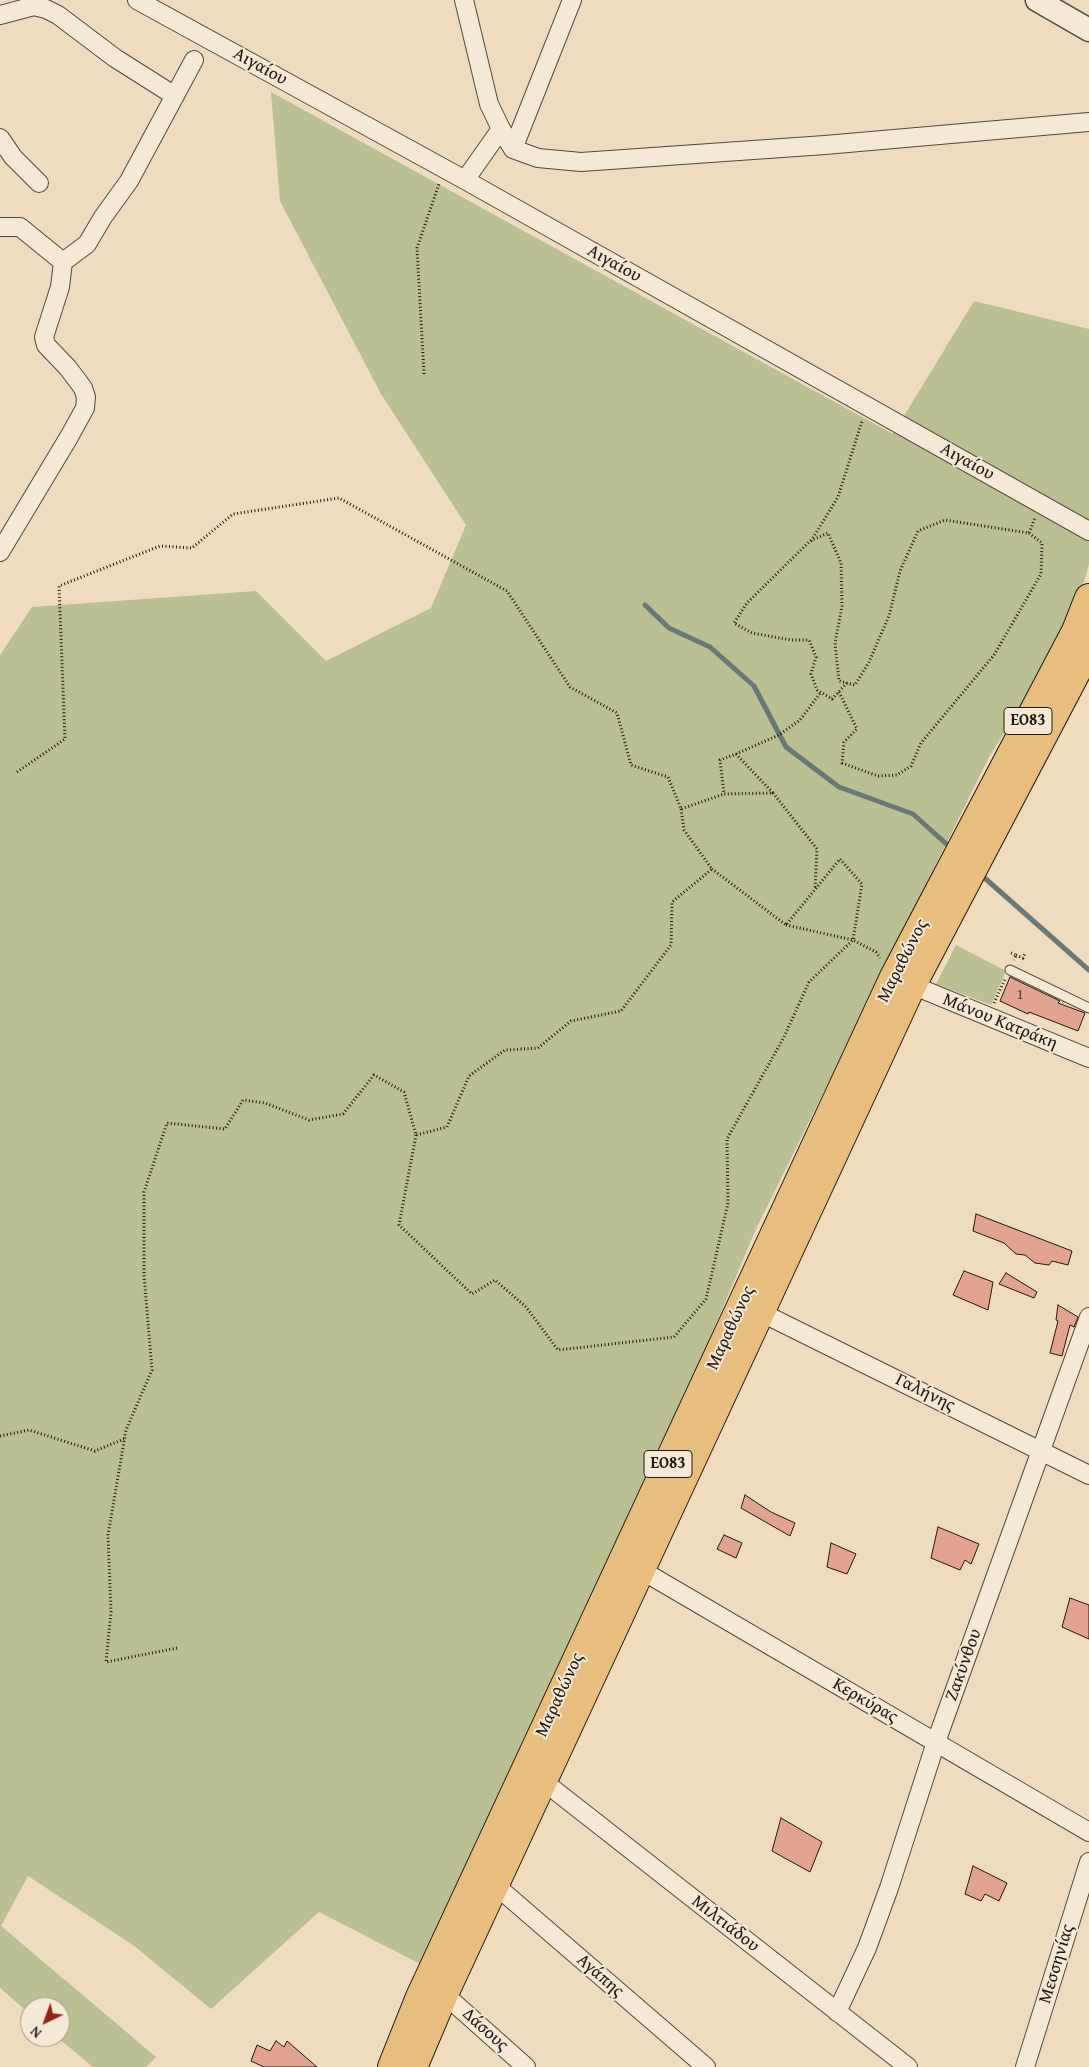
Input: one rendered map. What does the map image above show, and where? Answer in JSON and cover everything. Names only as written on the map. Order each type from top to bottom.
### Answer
[{"type":"main road","name":"Μαραθώνος","points":[[392,2067],[420,1997],[903,981],[966,861],[1076,631],[1089,598]]},
{"type":"main road","name":"Μαραθώνος","points":[[966,861],[1089,648]]},
{"type":"main road","name":"Μαραθώνος","points":[[413,2067],[494,1884],[760,1312],[903,981]]},
{"type":"street","name":"Αιγαίου","points":[[137,0],[465,180],[1089,531]]},
{"type":"street","points":[[464,0],[489,104],[513,149],[538,158],[582,162],[1088,123]]},
{"type":"street","points":[[513,149],[572,0]]},
{"type":"street","points":[[1037,0],[1089,30]]},
{"type":"street","points":[[0,15],[34,6],[46,9],[58,15],[114,58],[175,96]]},
{"type":"street","points":[[0,552],[85,408],[86,397],[83,388],[68,368],[46,345],[44,338],[60,287],[63,262],[87,244],[103,216],[129,181],[194,60]]},
{"type":"street","points":[[465,180],[501,129]]},
{"type":"street","points":[[0,138],[13,157],[39,184]]},
{"type":"street","points":[[0,227],[20,227],[63,262]]},
{"type":"street","name":"Μάνου Κατράκη","points":[[903,981],[1089,1058]]},
{"type":"street","name":"Γαλήνης","points":[[760,1312],[1089,1475]]},
{"type":"street","name":"Ζακύνθου","points":[[837,2012],[867,1948],[883,1905],[936,1742],[1089,1317]]},
{"type":"street","name":"Κερκύρας","points":[[641,1570],[1089,1832]]},
{"type":"street","name":"Μιλτιάδου","points":[[543,1781],[908,2067]]},
{"type":"street","name":"Μεσσηνίας","points":[[1025,2067],[1089,1862]]},
{"type":"street","name":"Αγάπης","points":[[494,1884],[706,2067]]},
{"type":"street","name":"Δάσους","points":[[444,1994],[526,2067]]},
{"type":"lane","points":[[1010,970],[1089,1008]]},
{"type":"path","points":[[424,374],[417,248],[444,169]]},
{"type":"path","points":[[847,683],[832,699],[817,690],[811,674],[816,657],[809,640],[791,640],[752,633],[734,623],[747,603],[810,542],[838,497],[867,405]]},
{"type":"path","points":[[17,772],[66,739],[59,586],[160,546],[192,548],[233,514],[339,498],[507,591],[570,687],[617,713],[630,765],[668,777],[681,809],[684,830],[712,869],[786,925],[853,940],[876,952],[903,981]]},
{"type":"path","points":[[1029,533],[1042,504]]},
{"type":"path","points":[[810,542],[828,533],[841,563],[842,606],[835,644],[839,681],[855,685],[869,662],[889,616],[900,571],[918,531],[945,520],[1029,533],[1042,543],[1041,574],[994,655],[921,743],[911,766],[897,775],[878,776],[842,763],[844,742],[857,730],[839,692]]},
{"type":"path","points":[[724,794],[720,760],[780,735],[800,720],[821,692]]},
{"type":"path","points":[[736,754],[773,793],[817,849],[815,889]]},
{"type":"path","points":[[681,809],[724,794],[773,793]]},
{"type":"path","points":[[177,1648],[106,1662],[111,1612],[108,1535],[126,1430],[152,1370],[144,1275],[144,1192],[168,1123],[226,1129],[243,1100],[265,1102],[309,1120],[343,1114],[374,1075],[404,1092],[416,1135],[399,1226],[472,1294],[495,1280],[526,1308],[558,1350],[674,1337],[706,1298],[728,1203],[727,1139],[784,1037],[809,982],[853,940],[862,884],[840,859],[786,925]]},
{"type":"path","points":[[416,1135],[447,1128],[469,1076],[505,1050],[538,1048],[571,1021],[621,1011],[671,944],[672,902],[712,869]]},
{"type":"path","points":[[1011,953],[1023,958],[1025,954]]},
{"type":"path","points":[[987,1017],[1016,955]]},
{"type":"path","points":[[0,1436],[29,1430],[95,1451],[124,1439]]},
{"type":"green space","points":[[271,92],[893,434],[974,301],[1089,329],[1089,564],[1072,624],[989,757],[756,1229],[653,1473],[428,1968],[319,1912],[211,2009],[133,1945],[28,1876],[1,1926],[156,2057],[146,2067],[93,2067],[69,2047],[70,1997],[20,1997],[20,2005],[0,1988],[0,655],[32,607],[256,591],[326,661],[431,608],[466,525],[381,394],[280,201]]},
{"type":"green space","points":[[956,945],[1006,971],[991,1005],[936,984]]},
{"type":"building","points":[[1010,977],[1060,1001],[1058,1003],[1085,1013],[1078,1031],[1029,1012],[1028,1014],[1000,1001]]},
{"type":"building","points":[[976,1214],[1072,1251],[1068,1265],[1052,1261],[1049,1265],[1035,1263],[1025,1255],[1016,1254],[1004,1243],[973,1231]]},
{"type":"building","points":[[964,1271],[993,1282],[988,1310],[953,1295]]},
{"type":"building","points":[[1006,1273],[1037,1292],[1034,1298],[999,1284]]},
{"type":"building","points":[[1058,1305],[1078,1317],[1074,1327],[1070,1325],[1062,1356],[1050,1353],[1058,1321],[1056,1320]]},
{"type":"building","points":[[745,1495],[771,1512],[795,1523],[790,1536],[741,1508]]},
{"type":"building","points":[[938,1527],[979,1544],[971,1564],[965,1560],[960,1570],[931,1558]]},
{"type":"building","points":[[724,1535],[742,1543],[736,1558],[717,1549]]},
{"type":"building","points":[[831,1543],[856,1554],[847,1574],[827,1567]]},
{"type":"building","points":[[1070,1598],[1089,1605],[1089,1639],[1062,1627]]},
{"type":"building","points":[[781,1818],[822,1842],[810,1872],[772,1851]]},
{"type":"building","points":[[973,1866],[1007,1883],[999,1901],[985,1894],[981,1901],[965,1894]]},
{"type":"building","points":[[276,2041],[284,2047],[287,2041],[317,2067],[264,2067],[251,2061],[257,2045],[270,2051]]},
{"type":"waterway","points":[[645,605],[669,628],[710,647],[754,686],[786,747],[839,787],[913,814],[952,849]]},
{"type":"waterway","points":[[979,873],[1089,970]]}]
